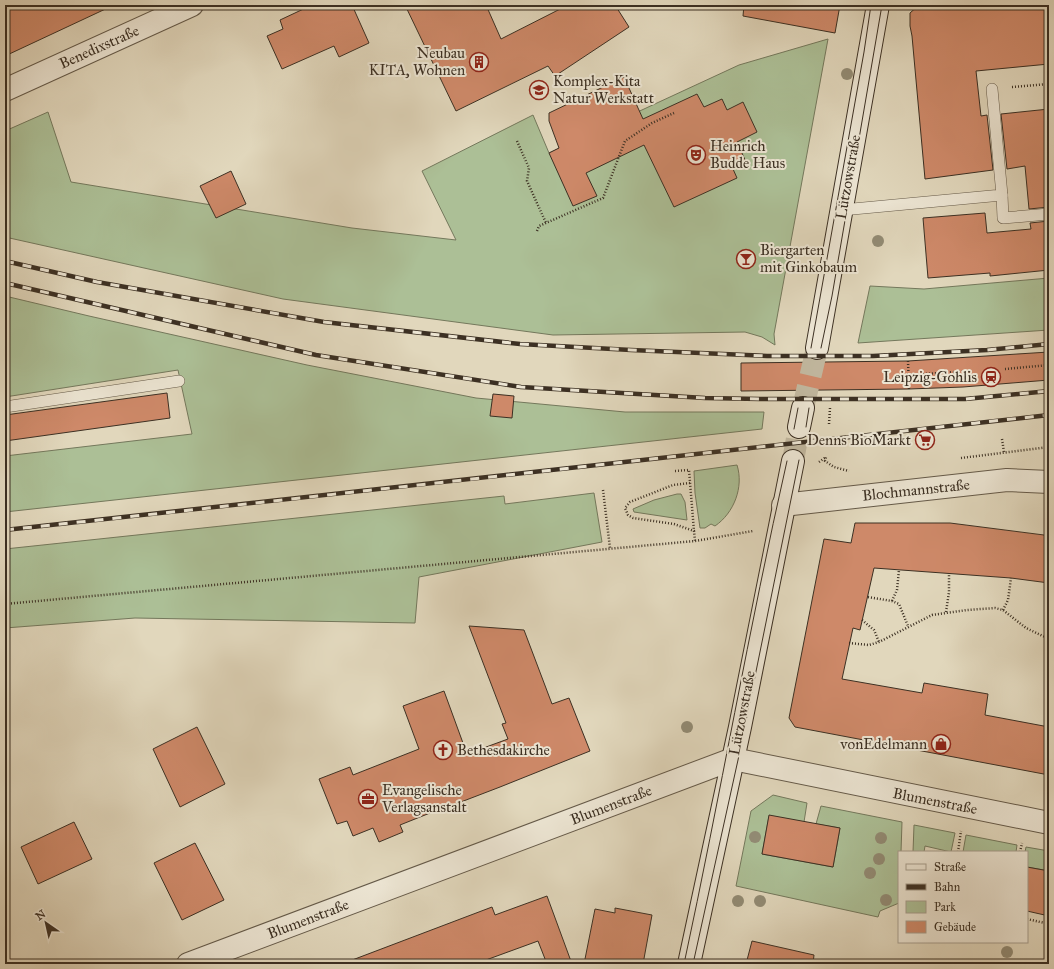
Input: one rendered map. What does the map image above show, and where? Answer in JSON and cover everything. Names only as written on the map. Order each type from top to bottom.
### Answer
[{"type":"street","name":"Benedixstraße","points":[[5,90],[192,5]]},
{"type":"street","name":"Lützowstraße","points":[[816,348],[878,5]]},
{"type":"street","name":"Lützowstraße","points":[[689,964],[733,759],[793,461]]},
{"type":"street","name":"Blochmannstraße","points":[[783,505],[1007,480],[1049,482]]},
{"type":"street","name":"Blumenstraße","points":[[188,964],[733,759],[1049,823]]},
{"type":"lane","points":[[992,89],[1003,218],[1049,214]]},
{"type":"lane","points":[[842,210],[1002,195]]},
{"type":"lane","points":[[5,406],[179,381]]},
{"type":"path","points":[[992,89],[1049,84]]},
{"type":"path","points":[[537,231],[539,226],[546,222],[603,198],[625,141],[652,123],[674,113]]},
{"type":"path","points":[[516,141],[529,168],[527,181],[546,222]]},
{"type":"path","points":[[908,360],[909,389]]},
{"type":"path","points":[[1005,368],[1049,365]]},
{"type":"path","points":[[908,375],[971,371]]},
{"type":"path","points":[[829,424],[830,408]]},
{"type":"path","points":[[1002,439],[1004,452]]},
{"type":"path","points":[[958,458],[1049,447]]},
{"type":"path","points":[[826,457],[826,461],[834,467],[851,471]]},
{"type":"path","points":[[675,471],[689,470],[695,541]]},
{"type":"path","points":[[690,483],[673,485],[630,502],[625,508],[628,515],[633,518],[674,524],[694,531]]},
{"type":"path","points":[[603,490],[610,548]]},
{"type":"path","points":[[5,604],[695,541],[779,527]]},
{"type":"path","points":[[892,601],[897,590],[899,570]]},
{"type":"path","points":[[946,612],[949,592],[949,573]]},
{"type":"path","points":[[1003,610],[1008,600],[1012,578]]},
{"type":"path","points":[[868,597],[892,601],[898,604],[908,626]]},
{"type":"path","points":[[849,643],[869,645],[879,642],[932,615],[946,612],[995,608],[1003,610],[1026,628],[1048,638]]},
{"type":"path","points":[[862,620],[874,630],[879,642]]},
{"type":"path","points":[[958,851],[962,829]]},
{"type":"path","points":[[1020,851],[1022,841]]},
{"type":"path","points":[[1028,919],[1049,924]]},
{"type":"green space","points":[[828,39],[774,334],[775,345],[762,337],[745,332],[553,335],[283,299],[5,237],[5,131],[48,112],[71,182],[352,228],[456,240],[422,171],[533,115],[549,153],[739,65]]},
{"type":"green space","points":[[1049,278],[1049,330],[858,343],[870,286],[924,289]]},
{"type":"green space","points":[[5,296],[307,365],[476,398],[625,412],[764,412],[762,429],[5,512],[5,456],[192,434],[178,370],[5,397]]},
{"type":"green space","points":[[737,465],[739,473],[738,491],[732,507],[722,521],[715,526],[711,524],[705,528],[700,528],[695,493],[694,471]]},
{"type":"green space","points":[[594,493],[602,542],[419,577],[415,623],[135,618],[5,628],[5,549],[504,496],[505,504]]},
{"type":"green space","points":[[681,494],[685,502],[687,520],[634,512],[633,509],[654,500]]},
{"type":"green space","points":[[773,795],[807,803],[804,822],[769,816],[762,854],[833,867],[840,828],[816,824],[821,806],[902,822],[901,851],[898,851],[898,903],[880,911],[878,917],[736,886],[751,811]]},
{"type":"green space","points":[[914,825],[955,833],[951,851],[925,846],[924,851],[913,851]]},
{"type":"green space","points":[[966,835],[1017,845],[1016,851],[963,851]]},
{"type":"green space","points":[[1026,847],[1049,851],[1049,871],[1028,867],[1028,851],[1025,851]]},
{"type":"building","points":[[5,5],[114,5],[5,56]]},
{"type":"building","points":[[312,5],[352,5],[369,43],[339,57],[334,46],[282,69],[267,36],[283,29],[280,20]]},
{"type":"building","name":"Neubau KITA, Wohnen","points":[[405,5],[486,5],[501,39],[568,5],[615,5],[629,27],[555,76],[548,66],[456,111]]},
{"type":"building","points":[[744,5],[840,5],[835,33],[743,16]]},
{"type":"building","points":[[919,5],[1049,5],[1049,64],[976,71],[981,116],[987,115],[993,170],[925,179],[910,26],[910,13]]},
{"type":"building","points":[[624,77],[643,119],[697,94],[704,107],[722,99],[727,110],[743,102],[757,132],[737,142],[746,162],[733,169],[737,178],[674,207],[644,145],[586,173],[597,196],[573,206],[549,153],[559,148],[549,121],[549,113]]},
{"type":"building","points":[[1049,109],[1049,207],[1029,209],[1025,166],[1007,169],[1001,114]]},
{"type":"building","points":[[231,171],[246,204],[216,218],[200,186]]},
{"type":"building","points":[[985,213],[987,233],[1031,229],[1030,223],[1049,221],[1049,270],[990,276],[990,273],[928,278],[923,218]]},
{"type":"building","points":[[1049,352],[1049,380],[963,387],[909,389],[741,391],[741,363],[908,361]]},
{"type":"building","points":[[167,393],[170,418],[5,441],[5,415]]},
{"type":"building","points":[[493,394],[514,396],[512,418],[490,416]]},
{"type":"building","points":[[855,523],[950,523],[1044,535],[1049,544],[1049,583],[1011,578],[874,568],[860,630],[853,628],[842,679],[922,693],[924,683],[988,694],[985,715],[1049,727],[1049,775],[795,727],[789,718],[824,539],[851,543]]},
{"type":"building","points":[[469,626],[524,630],[552,704],[569,698],[590,751],[400,825],[403,832],[379,842],[373,828],[353,836],[347,821],[337,824],[319,779],[350,767],[353,775],[419,749],[403,706],[444,691],[467,754],[508,739],[502,724],[506,723]]},
{"type":"building","points":[[197,727],[225,784],[180,807],[153,749]]},
{"type":"building","points":[[769,815],[840,828],[833,867],[762,854]]},
{"type":"building","points":[[74,822],[92,859],[38,884],[21,847]]},
{"type":"building","points":[[195,843],[224,900],[182,920],[154,863]]},
{"type":"building","points":[[1028,867],[1049,871],[1049,916],[1028,911]]},
{"type":"building","points":[[547,896],[572,964],[547,964],[538,941],[475,964],[347,964],[347,962],[492,907],[495,915]]},
{"type":"building","points":[[615,908],[652,915],[643,964],[584,964],[595,909],[615,913]]},
{"type":"building","points":[[752,941],[814,955],[813,964],[746,964]]},
{"type":"tunnel","points":[[803,408],[817,348]]},
{"type":"tunnel","points":[[793,461],[799,427]]},
{"type":"tram line","points":[[811,348],[864,52],[871,5]]},
{"type":"tram line","points":[[821,348],[832,296],[882,5]]},
{"type":"tram line","points":[[794,429],[798,408]]},
{"type":"tram line","points":[[806,427],[809,408]]},
{"type":"tram line","points":[[693,964],[738,760],[799,460]]},
{"type":"tram line","points":[[684,964],[787,461]]},
{"type":"railway","points":[[5,261],[97,282],[324,322],[520,344],[767,356],[873,356],[987,350],[1049,344]]},
{"type":"railway","points":[[5,283],[316,355],[521,387],[705,398],[760,399],[965,399],[1049,391]]},
{"type":"railway","points":[[5,530],[1049,415]]},
{"type":"place","name":"Neubau KITA, Wohnen","points":[[479,62]]},
{"type":"place","name":"Komplex-Kita Natur Werkstatt","points":[[539,90]]},
{"type":"place","name":"Heinrich Budde Haus","points":[[696,155]]},
{"type":"place","name":"Biergarten mit Ginkobaum","points":[[746,259]]},
{"type":"place","name":"Leipzig-Gohlis","points":[[991,377]]},
{"type":"place","name":"Denns BioMarkt","points":[[925,440]]},
{"type":"place","name":"vonEdelmann","points":[[941,744]]},
{"type":"place","name":"Bethesdakirche","points":[[443,750]]},
{"type":"place","name":"Evangelische Verlagsanstalt","points":[[368,799]]}]
